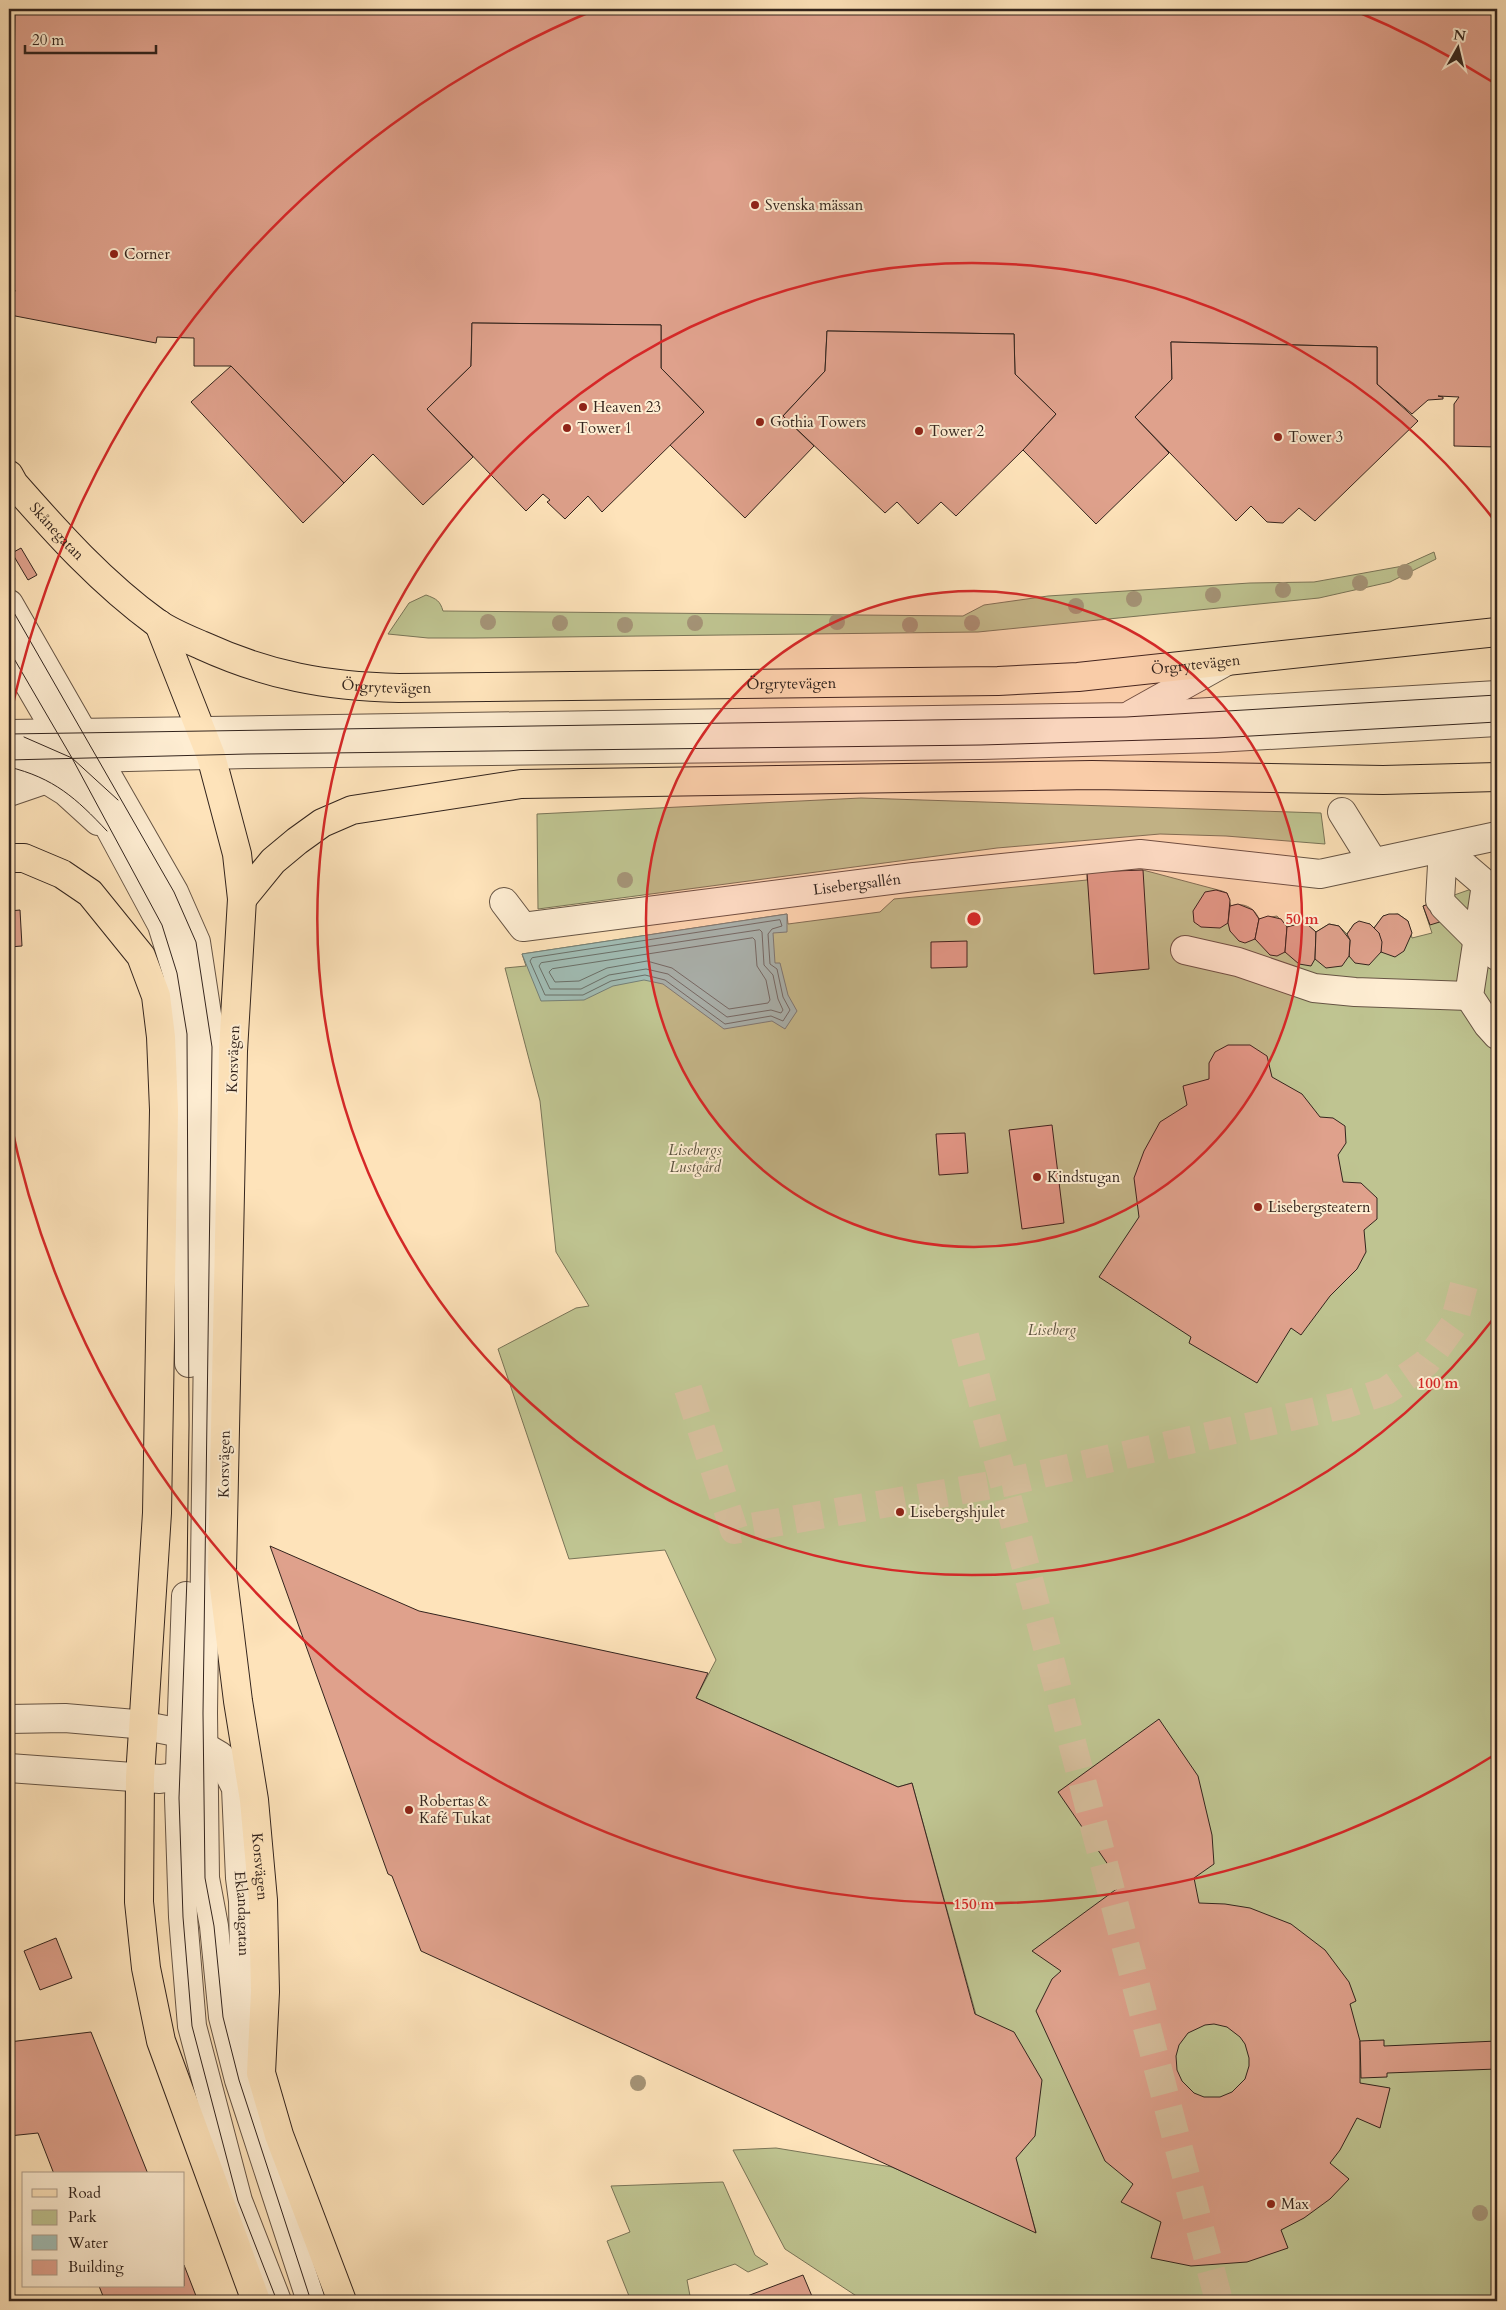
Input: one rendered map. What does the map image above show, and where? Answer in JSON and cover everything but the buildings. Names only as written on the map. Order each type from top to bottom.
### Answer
[{"type":"main road","name":"Skånegatan","points":[[9,475],[14,484],[65,542],[109,584]]},
{"type":"main road","name":"Örgrytevägen","points":[[109,584],[159,624],[228,658],[267,671],[312,681],[360,686],[998,681],[1078,677],[1497,632]]},
{"type":"main road","name":"Korsvägen","points":[[159,624],[206,744],[237,854],[242,900],[198,1052],[164,1110],[157,1513],[151,1626],[142,1726],[139,1902],[146,1968],[161,2041],[256,2301]]},
{"type":"main road","points":[[242,900],[273,861],[322,823],[352,810],[521,784],[1092,775],[1383,780],[1497,777]]},
{"type":"main road","name":"Korsvägen","points":[[9,858],[24,858],[62,874],[90,893],[141,956],[156,996],[198,1052],[207,1425],[238,1701],[254,1800],[263,1900],[266,1992],[261,2073],[279,2134],[342,2301]]},
{"type":"street","points":[[9,604],[72,734],[99,781],[130,811],[174,892],[196,942],[207,1425],[197,1756],[183,1917],[192,2026],[238,2201],[277,2301]]},
{"type":"street","points":[[9,650],[72,734]]},
{"type":"street","points":[[1126,717],[1227,661]]},
{"type":"street","points":[[12,744],[86,758],[206,744],[1126,717],[1497,695]]},
{"type":"street","points":[[12,744],[72,734],[206,744],[982,745],[1216,738],[1497,722]]},
{"type":"street","points":[[12,744],[47,779],[66,791],[93,815],[117,840]]},
{"type":"street","points":[[982,745],[1092,775]]},
{"type":"street","points":[[9,792],[47,779],[86,758]]},
{"type":"street","points":[[86,758],[117,840],[162,925],[178,973],[187,1034],[198,1052]]},
{"type":"street","points":[[1342,812],[1372,862],[1497,836]]},
{"type":"street","points":[[1443,848],[1485,887],[1488,948],[1469,996]]},
{"type":"street","points":[[1443,848],[1442,903],[1488,948]]},
{"type":"street","name":"Lisebergsallén","points":[[504,902],[523,927],[924,876],[1140,854],[1204,869],[1320,874],[1372,862]]},
{"type":"street","points":[[1185,950],[1238,962],[1314,988],[1355,992],[1469,996]]},
{"type":"street","points":[[1469,996],[1488,1025],[1497,1034]]},
{"type":"street","points":[[9,1768],[160,1779],[197,1756],[228,1749],[238,1701]]},
{"type":"street","points":[[9,1719],[65,1718],[142,1726],[197,1756]]},
{"type":"street","points":[[197,1756],[205,1878],[214,1926],[223,2017],[239,2080],[311,2301]]},
{"type":"street","name":"Eklandagatan","points":[[197,1756],[236,1788],[240,1878],[243,1901],[245,2006],[261,2073]]},
{"type":"green space","points":[[1434,552],[1436,559],[1390,582],[1319,598],[978,632],[474,638],[428,638],[388,634],[409,603],[426,595],[438,601],[443,611],[963,616],[984,605],[1048,596],[1250,583],[1314,582],[1403,566]]},
{"type":"green space","points":[[861,798],[1321,813],[1325,844],[1226,836],[1160,834],[997,848],[538,909],[537,814]]},
{"type":"green space","name":"Liseberg","points":[[1143,870],[1222,891],[1227,893],[1231,906],[1248,906],[1259,919],[1277,916],[1287,927],[1303,924],[1316,932],[1329,924],[1339,926],[1347,934],[1354,924],[1370,924],[1374,928],[1383,916],[1398,914],[1408,921],[1412,938],[1432,933],[1423,906],[1497,880],[1497,2301],[864,2301],[785,2249],[733,2150],[776,2148],[892,2167],[1036,2232],[912,1783],[898,1787],[696,1698],[716,1660],[665,1550],[569,1559],[498,1349],[576,1308],[589,1306],[556,1252],[540,1101],[505,968],[526,966],[522,954],[787,914],[788,924],[880,912],[894,899],[1087,880],[1087,872]]},
{"type":"green space","points":[[723,2182],[755,2255],[768,2264],[748,2272],[735,2264],[687,2280],[691,2301],[631,2301],[607,2241],[630,2232],[611,2186]]},
{"type":"water","points":[[787,914],[787,932],[773,933],[775,963],[780,963],[788,995],[797,1011],[785,1029],[772,1021],[724,1029],[663,984],[644,980],[613,986],[584,1000],[541,1001],[522,954]]},
{"type":"tunnel","points":[[688,1389],[734,1530],[1003,1483],[1347,1404],[1386,1391],[1426,1363],[1453,1326],[1465,1281]]},
{"type":"tunnel","points":[[965,1336],[1219,2301]]},
{"type":"tram line","points":[[9,604],[174,892],[196,942],[212,1047],[203,1713],[205,1878],[214,1926],[223,2017],[239,2080],[311,2301]]},
{"type":"tram line","points":[[9,650],[72,758],[162,925],[177,973],[187,1034],[189,1425],[187,1577],[179,1798],[183,1917],[192,2026],[238,2201],[277,2301]]},
{"type":"tram line","points":[[9,734],[1126,717],[1497,695]]},
{"type":"tram line","points":[[9,760],[247,754],[981,745],[1216,738],[1497,722]]},
{"type":"tram line","points":[[24,737],[72,758],[118,800]]},
{"type":"tram line","points":[[9,767],[52,783],[74,799],[107,831]]},
{"type":"place","name":"Svenska mässan","points":[[755,205]]},
{"type":"place","name":"Corner","points":[[114,254]]},
{"type":"place","name":"Heaven 23","points":[[583,407]]},
{"type":"place","name":"Gothia Towers","points":[[760,422]]},
{"type":"place","name":"Tower 1","points":[[567,428]]},
{"type":"place","name":"Tower 2","points":[[919,431]]},
{"type":"place","name":"Tower 3","points":[[1278,437]]},
{"type":"place","name":"Kindstugan","points":[[1037,1177]]},
{"type":"place","name":"Lisebergsteatern","points":[[1258,1207]]},
{"type":"place","name":"Lisebergshjulet","points":[[900,1512]]},
{"type":"place","name":"Robertas & Kafé Tukat","points":[[409,1810]]},
{"type":"place","name":"Max","points":[[1271,2204]]},
{"type":"park label","name":"Lisebergs Lustgård","points":[[695,1158]]}]
